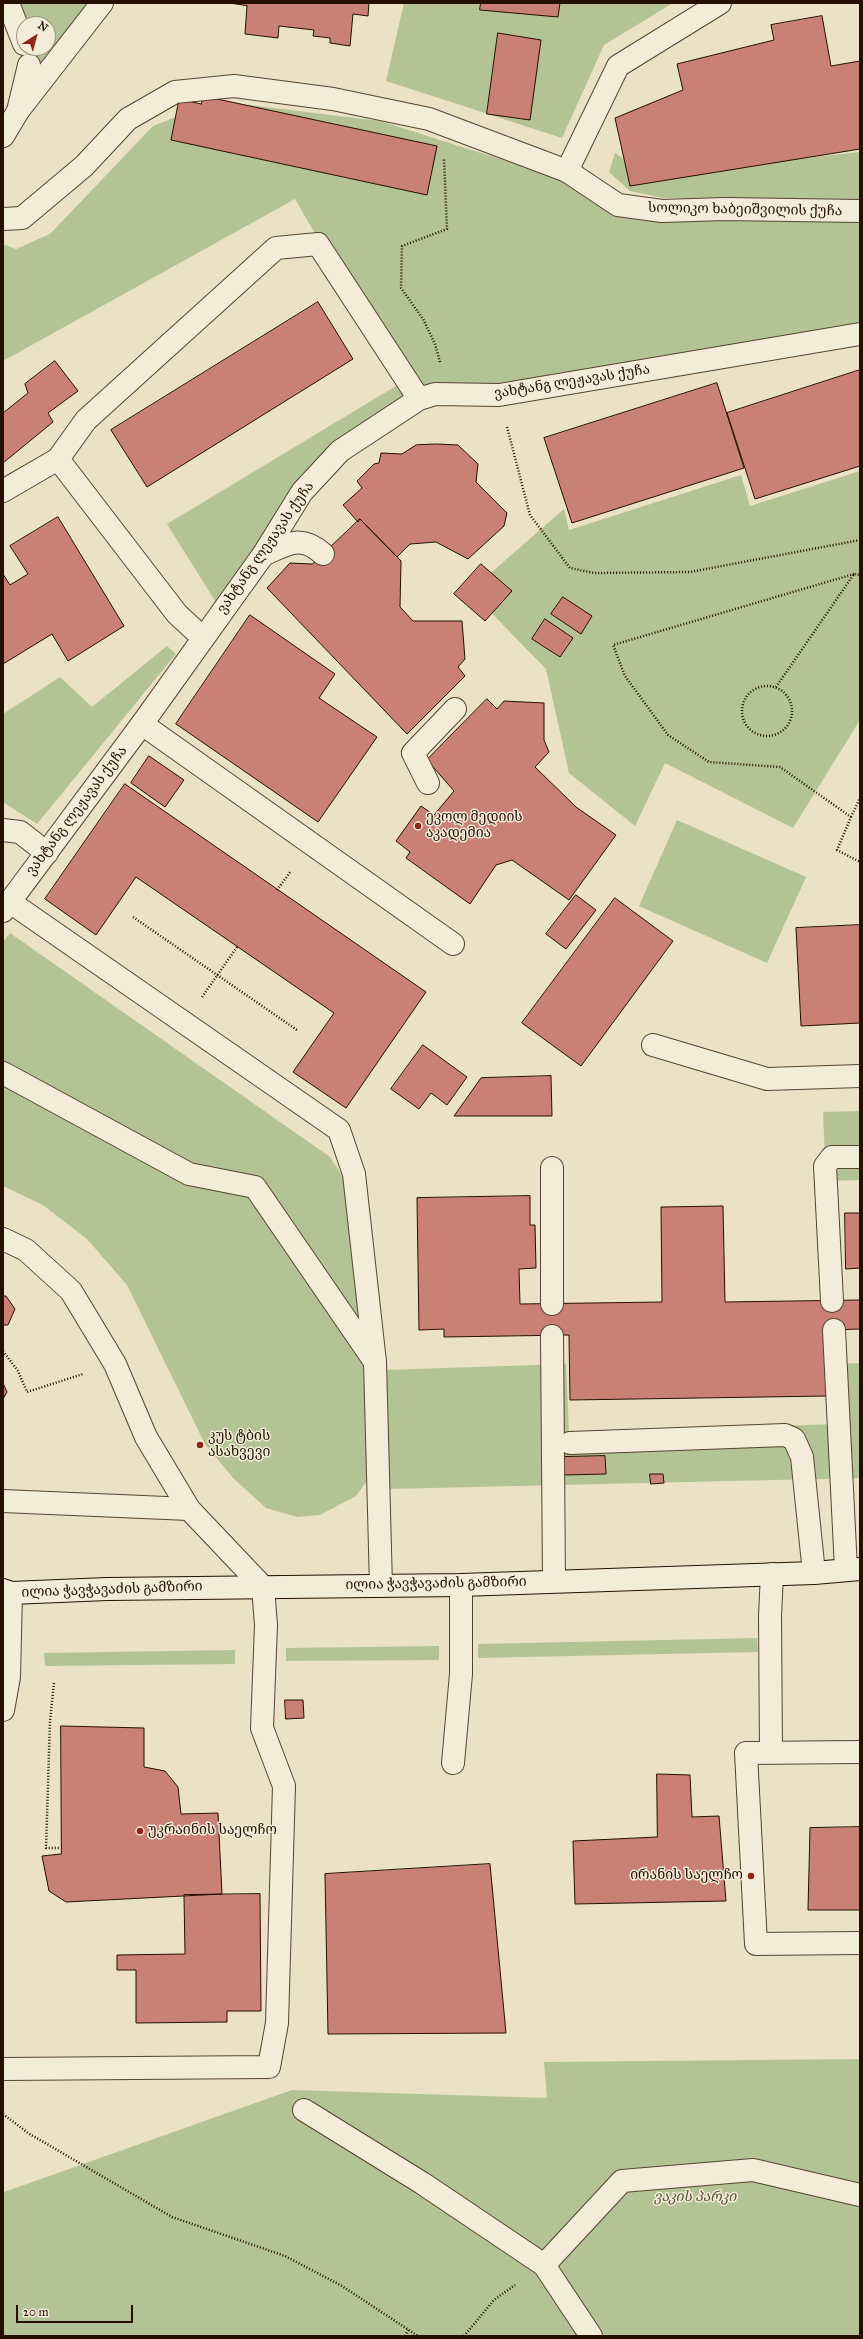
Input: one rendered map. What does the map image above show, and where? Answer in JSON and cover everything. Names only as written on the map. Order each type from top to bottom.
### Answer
[{"type":"street","points":[[8,3],[16,24]]},
{"type":"street","points":[[3,136],[18,111],[102,3]]},
{"type":"street","points":[[567,171],[618,66],[720,3]]},
{"type":"street","points":[[18,111],[27,56]]},
{"type":"street","name":"სოლიკო ხაბეიშვილის ქუჩა","points":[[3,219],[22,218],[84,166],[128,119],[175,92],[234,86],[333,99],[430,119],[455,130],[567,171],[618,205],[662,211],[725,209],[860,211]]},
{"type":"street","points":[[3,491],[58,459],[86,420],[276,248],[318,244],[419,398]]},
{"type":"street","name":"ვახტანგ ლეჟავას ქუჩა","points":[[6,907],[142,724],[263,555],[302,492],[340,451],[419,398],[448,393],[499,396],[860,334]]},
{"type":"street","points":[[58,459],[177,614],[203,638]]},
{"type":"street","points":[[263,555],[291,543],[303,541],[314,545],[324,554]]},
{"type":"street","points":[[428,783],[413,753],[454,709]]},
{"type":"street","points":[[142,724],[453,944]]},
{"type":"street","points":[[3,830],[20,832],[47,853]]},
{"type":"street","points":[[6,907],[339,1130],[354,1174],[375,1362],[381,1586]]},
{"type":"street","points":[[653,1045],[767,1079],[860,1076]]},
{"type":"street","points":[[3,1073],[189,1174],[255,1187],[375,1362]]},
{"type":"street","points":[[832,1301],[825,1166],[832,1157],[860,1157]]},
{"type":"street","points":[[552,1168],[552,1304]]},
{"type":"street","points":[[3,1239],[26,1250],[71,1291],[115,1364],[146,1437],[189,1509],[263,1587],[266,1625],[262,1728],[284,1786],[277,2023],[268,2067],[3,2069]]},
{"type":"street","points":[[834,1330],[853,1569]]},
{"type":"street","points":[[552,1336],[554,1581]]},
{"type":"street","points":[[570,1443],[785,1435],[794,1439],[802,1457],[814,1573]]},
{"type":"street","points":[[3,1501],[189,1509]]},
{"type":"street","name":"ილია ჭავჭავაძის გამზირი","points":[[6,1594],[107,1589],[461,1585],[814,1573],[853,1569]]},
{"type":"street","points":[[771,1753],[770,1616],[772,1574]]},
{"type":"street","points":[[453,1763],[461,1674],[461,1585]]},
{"type":"street","points":[[3,1710],[9,1677],[6,1594]]},
{"type":"street","points":[[860,1752],[746,1753],[756,1944],[860,1943]]},
{"type":"street","points":[[304,2110],[422,2182],[544,2265],[591,2336]]},
{"type":"street","points":[[544,2265],[622,2181],[753,2170],[860,2195]]},
{"type":"path","points":[[448,393],[435,344],[423,319],[401,288],[402,246],[448,229],[444,160],[455,130]]},
{"type":"path","points":[[499,396],[530,514],[570,568],[594,573],[690,572],[860,540]]},
{"type":"path","points":[[851,817],[780,767],[709,762],[668,735],[625,676],[613,645],[854,574],[860,574]]},
{"type":"path","points":[[776,687],[854,574]]},
{"type":"path","points":[[760,686],[776,687],[783,692],[792,706],[788,723],[775,735],[758,734],[751,730],[742,717],[743,702],[753,689],[760,686]]},
{"type":"path","points":[[860,798],[837,850],[860,862]]},
{"type":"path","points":[[277,890],[291,871]]},
{"type":"path","points":[[133,917],[297,1030]]},
{"type":"path","points":[[201,999],[237,947]]},
{"type":"path","points":[[3,1351],[18,1371],[27,1392],[115,1364]]},
{"type":"path","points":[[54,1683],[50,1721],[46,1848],[60,1848]]},
{"type":"path","points":[[3,2114],[28,2133],[172,2218],[285,2256],[342,2286],[418,2336]]},
{"type":"path","points":[[464,2336],[494,2300],[544,2265]]},
{"type":"path","points":[[405,2336],[408,2330]]},
{"type":"green space","points":[[7,3],[105,3],[83,48],[40,79],[30,56],[56,56],[56,16],[18,16]]},
{"type":"green space","points":[[404,3],[673,3],[604,45],[562,138],[386,81]]},
{"type":"green space","points":[[216,101],[380,121],[560,178],[610,211],[860,219],[860,327],[446,396],[306,481],[217,604],[167,524],[401,383],[295,199],[3,361],[3,244],[16,249],[50,234],[153,126]]},
{"type":"green space","points":[[860,152],[860,202],[663,198],[630,191],[609,172],[615,153],[647,175]]},
{"type":"green space","points":[[860,471],[860,720],[793,828],[665,763],[635,826],[569,773],[546,669],[470,591],[564,509],[569,530],[741,475],[750,506]]},
{"type":"green space","points":[[167,646],[176,654],[37,824],[3,802],[3,714],[60,677],[92,707]]},
{"type":"green space","points":[[677,820],[806,877],[767,963],[639,906]]},
{"type":"green space","points":[[10,933],[330,1157],[348,1185],[372,1474],[356,1496],[320,1515],[297,1517],[266,1508],[233,1478],[205,1444],[127,1285],[87,1239],[43,1205],[3,1186],[3,942]]},
{"type":"green space","points":[[860,1111],[860,1180],[826,1181],[823,1112]]},
{"type":"green space","points":[[860,1363],[860,1478],[388,1489],[385,1370],[566,1364],[569,1433],[837,1424],[835,1364]]},
{"type":"green space","points":[[757,1638],[758,1652],[478,1658],[478,1644]]},
{"type":"green space","points":[[439,1646],[439,1660],[286,1661],[286,1648]]},
{"type":"green space","points":[[235,1650],[235,1664],[45,1666],[44,1653]]},
{"type":"green space","name":"ვაკის პარკი","points":[[860,2059],[860,2336],[3,2336],[3,2189],[4,2192],[292,2090],[547,2098],[544,2062]]},
{"type":"building","points":[[230,3],[369,3],[368,16],[353,14],[350,46],[330,43],[330,38],[313,36],[314,30],[279,26],[278,38],[245,34],[247,6]]},
{"type":"building","points":[[481,3],[560,3],[558,17],[480,10]]},
{"type":"building","points":[[822,16],[831,66],[860,61],[860,149],[630,186],[615,118],[683,90],[677,64],[774,40],[771,25]]},
{"type":"building","points":[[498,33],[541,40],[530,120],[487,114]]},
{"type":"building","points":[[203,96],[437,146],[427,195],[171,140],[179,99],[201,104]]},
{"type":"building","points":[[318,302],[353,359],[147,487],[111,430]]},
{"type":"building","points":[[55,361],[78,391],[48,413],[53,422],[3,463],[3,413],[28,393],[25,384]]},
{"type":"building","points":[[860,370],[860,466],[755,499],[727,413]]},
{"type":"building","points":[[717,383],[744,468],[572,523],[544,438]]},
{"type":"building","points":[[416,445],[458,445],[478,464],[476,482],[507,513],[504,526],[468,559],[436,542],[410,544],[397,557],[360,519],[358,522],[343,505],[362,488],[357,481],[374,464],[379,463],[381,453],[402,454]]},
{"type":"building","points":[[58,517],[124,626],[68,661],[52,634],[3,664],[3,574],[10,585],[28,574],[10,546]]},
{"type":"building","points":[[360,519],[401,561],[400,607],[413,621],[462,621],[465,659],[458,667],[465,676],[407,734],[267,588],[290,563],[312,564]]},
{"type":"building","points":[[481,564],[512,591],[485,621],[454,594]]},
{"type":"building","points":[[563,597],[592,616],[581,634],[551,614]]},
{"type":"building","points":[[250,615],[335,674],[319,698],[377,737],[318,822],[176,724]]},
{"type":"building","points":[[545,619],[573,638],[560,657],[532,639]]},
{"type":"building","points":[[487,699],[497,709],[504,701],[544,703],[544,740],[549,752],[535,767],[576,807],[616,835],[569,900],[512,860],[496,865],[470,904],[406,858],[410,852],[396,841],[421,806],[434,815],[454,791],[427,760]]},
{"type":"building","points":[[149,756],[184,780],[165,807],[131,783]]},
{"type":"building","points":[[125,784],[426,992],[346,1108],[293,1072],[334,1013],[136,877],[96,935],[45,899]]},
{"type":"building","points":[[576,895],[596,910],[566,949],[546,934]]},
{"type":"building","points":[[615,898],[673,941],[581,1066],[522,1023]]},
{"type":"building","points":[[860,925],[860,1023],[801,1026],[796,928]]},
{"type":"building","points":[[423,1045],[467,1077],[447,1105],[431,1093],[419,1109],[391,1089]]},
{"type":"building","points":[[551,1076],[552,1116],[454,1116],[481,1078]]},
{"type":"building","points":[[530,1196],[530,1225],[535,1225],[536,1268],[519,1269],[520,1304],[662,1302],[661,1207],[723,1206],[725,1302],[860,1300],[860,1329],[831,1330],[827,1396],[570,1400],[569,1335],[444,1337],[444,1329],[419,1330],[417,1198]]},
{"type":"building","points":[[845,1213],[860,1213],[860,1268],[846,1269]]},
{"type":"building","points":[[3,1296],[6,1296],[15,1309],[8,1325],[3,1325]]},
{"type":"building","points":[[3,1383],[7,1392],[3,1399]]},
{"type":"building","points":[[605,1456],[606,1474],[564,1475],[563,1457]]},
{"type":"building","points":[[650,1474],[663,1474],[664,1483],[651,1484]]},
{"type":"building","points":[[285,1700],[303,1700],[304,1718],[286,1719]]},
{"type":"building","name":"უკრაინის საელჩო","points":[[61,1726],[144,1728],[144,1767],[165,1771],[178,1787],[181,1814],[218,1813],[222,1894],[66,1902],[49,1891],[42,1856],[61,1854]]},
{"type":"building","points":[[657,1774],[690,1775],[692,1817],[719,1816],[726,1901],[575,1904],[573,1841],[657,1837]]},
{"type":"building","points":[[860,1827],[860,1910],[808,1910],[810,1828]]},
{"type":"building","points":[[490,1864],[506,2033],[328,2034],[325,1874]]},
{"type":"building","points":[[260,1894],[261,2011],[227,2011],[227,2022],[136,2023],[136,1970],[117,1970],[117,1955],[185,1954],[184,1895]]},
{"type":"place","name":"ეკოლ მედიის აკადემია","points":[[418,826]]},
{"type":"place","name":"კუს ტბის ასახვევი","points":[[200,1445]]},
{"type":"place","name":"უკრაინის საელჩო","points":[[140,1831]]},
{"type":"place","name":"ირანის საელჩო","points":[[751,1876]]}]
